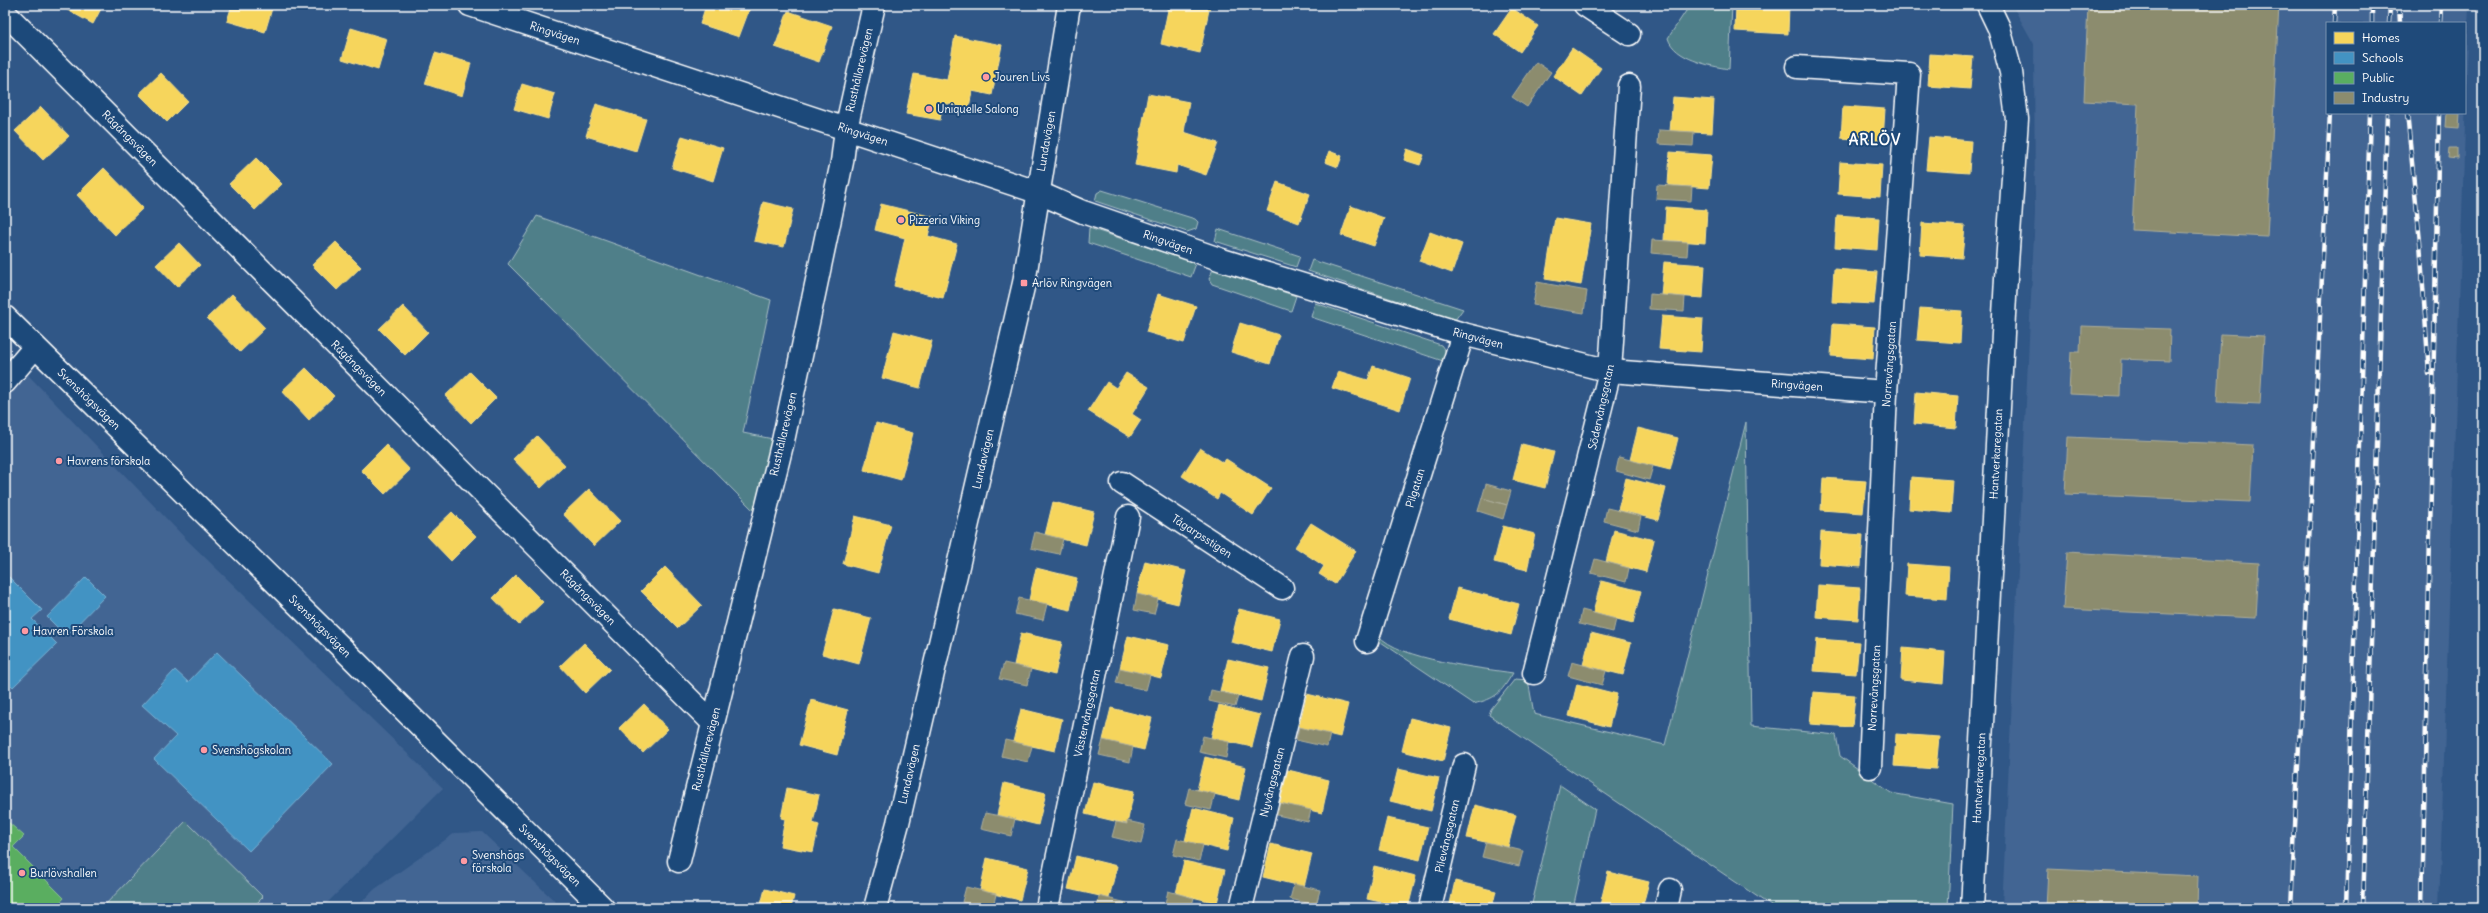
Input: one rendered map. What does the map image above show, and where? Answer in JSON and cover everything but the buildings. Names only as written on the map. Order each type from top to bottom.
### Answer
[{"type":"street","name":"Ringvägen","points":[[470,5],[1037,192],[1083,212],[1222,260],[1463,334],[1610,371],[1886,392]]},
{"type":"street","name":"Rusthållarevägen","points":[[679,861],[712,722],[783,441],[842,162],[846,129],[874,5]]},
{"type":"street","name":"Lundavägen","points":[[875,908],[898,823],[1024,284],[1037,192],[1069,5]]},
{"type":"street","points":[[1585,5],[1629,34]]},
{"type":"street","name":"Hantverkaregatan","points":[[1972,908],[2005,294],[2017,119],[2011,72],[1999,28],[1988,5]]},
{"type":"street","name":"Rågångsvägen","points":[[5,13],[712,722]]},
{"type":"street","name":"Norrevångsgatan","points":[[1797,67],[1909,74],[1886,392],[1870,767]]},
{"type":"street","name":"Södervångsgatan","points":[[1534,673],[1610,371],[1629,86]]},
{"type":"street","name":"Svenshögsvägen","points":[[5,317],[345,651],[603,908]]},
{"type":"street","name":"Pilgatan","points":[[1367,641],[1463,334]]},
{"type":"street","points":[[5,382],[36,347]]},
{"type":"street","name":"Tågarpsstigen","points":[[1122,482],[1282,588]]},
{"type":"street","name":"Västervångsgatan","points":[[1046,908],[1128,517]]},
{"type":"street","name":"Nyvångsgatan","points":[[1241,908],[1303,656]]},
{"type":"street","name":"Pilevångsgatan","points":[[1430,908],[1464,765]]},
{"type":"shaded area","points":[[2012,5],[2469,5],[2466,95],[2466,22],[2326,22],[2326,114],[2465,114],[2439,908],[2002,908],[2035,213],[2034,44]]},
{"type":"shaded area","name":"Svenshögskolan","points":[[5,351],[187,540],[443,788],[322,908],[5,908]]},
{"type":"shaded area","name":"Svenshögs förskola","points":[[482,832],[562,908],[355,908],[375,889],[455,833]]},
{"type":"green space","points":[[1690,5],[1732,5],[1729,69],[1712,66],[1694,60],[1677,51],[1672,45],[1668,38]]},
{"type":"green space","points":[[1102,190],[1195,219],[1198,222],[1196,229],[1187,232],[1095,201],[1097,193]]},
{"type":"green space","points":[[537,216],[771,300],[743,433],[783,441],[763,520],[508,264]]},
{"type":"green space","points":[[1089,228],[1190,261],[1195,266],[1191,277],[1088,243]]},
{"type":"green space","points":[[1218,229],[1300,256],[1296,267],[1215,241]]},
{"type":"green space","points":[[1312,260],[1463,309],[1455,320],[1308,271]]},
{"type":"green space","points":[[1213,269],[1296,296],[1291,311],[1212,284],[1209,279]]},
{"type":"green space","points":[[1315,303],[1441,345],[1447,353],[1446,362],[1311,317]]},
{"type":"green space","points":[[1746,422],[1751,726],[1836,735],[1840,756],[1891,793],[1953,804],[1948,908],[1774,908],[1489,715],[1491,709],[1515,679],[1528,680],[1534,714],[1665,745]]},
{"type":"green space","points":[[1378,635],[1389,644],[1403,651],[1422,657],[1441,662],[1513,673],[1505,686],[1497,694],[1488,700],[1473,704],[1375,638]]},
{"type":"green space","points":[[1560,785],[1595,809],[1573,908],[1531,908]]},
{"type":"green space","points":[[186,821],[263,897],[252,908],[102,908]]},
{"type":"railway","points":[[2334,22],[2335,5]]},
{"type":"railway","points":[[2372,5],[2372,22]]},
{"type":"railway","points":[[2389,22],[2390,5]]},
{"type":"railway","points":[[2399,5],[2400,22]]},
{"type":"railway","points":[[2440,22],[2441,5]]},
{"type":"railway","points":[[2291,908],[2330,114]]},
{"type":"railway","points":[[2346,908],[2370,114]]},
{"type":"railway","points":[[2363,908],[2387,114]]},
{"type":"railway","points":[[2407,114],[2420,242],[2429,374]]},
{"type":"railway","points":[[2422,908],[2439,114]]},
{"type":"place","name":"Jouren Livs","points":[[986,77]]},
{"type":"place","name":"Uniquelle Salong","points":[[929,109]]},
{"type":"place","name":"Pizzeria Viking","points":[[901,220]]},
{"type":"place","name":"Arlöv Ringvägen","points":[[1024,283]]},
{"type":"place","name":"Havrens förskola","points":[[59,461]]},
{"type":"place","name":"Havren Förskola","points":[[25,631]]},
{"type":"place","name":"Svenshögskolan","points":[[204,750]]},
{"type":"place","name":"Svenshögs förskola","points":[[464,861]]},
{"type":"place","name":"Burlövshallen","points":[[22,873]]},
{"type":"district","name":"ARLÖV","points":[[1875,139]]}]
